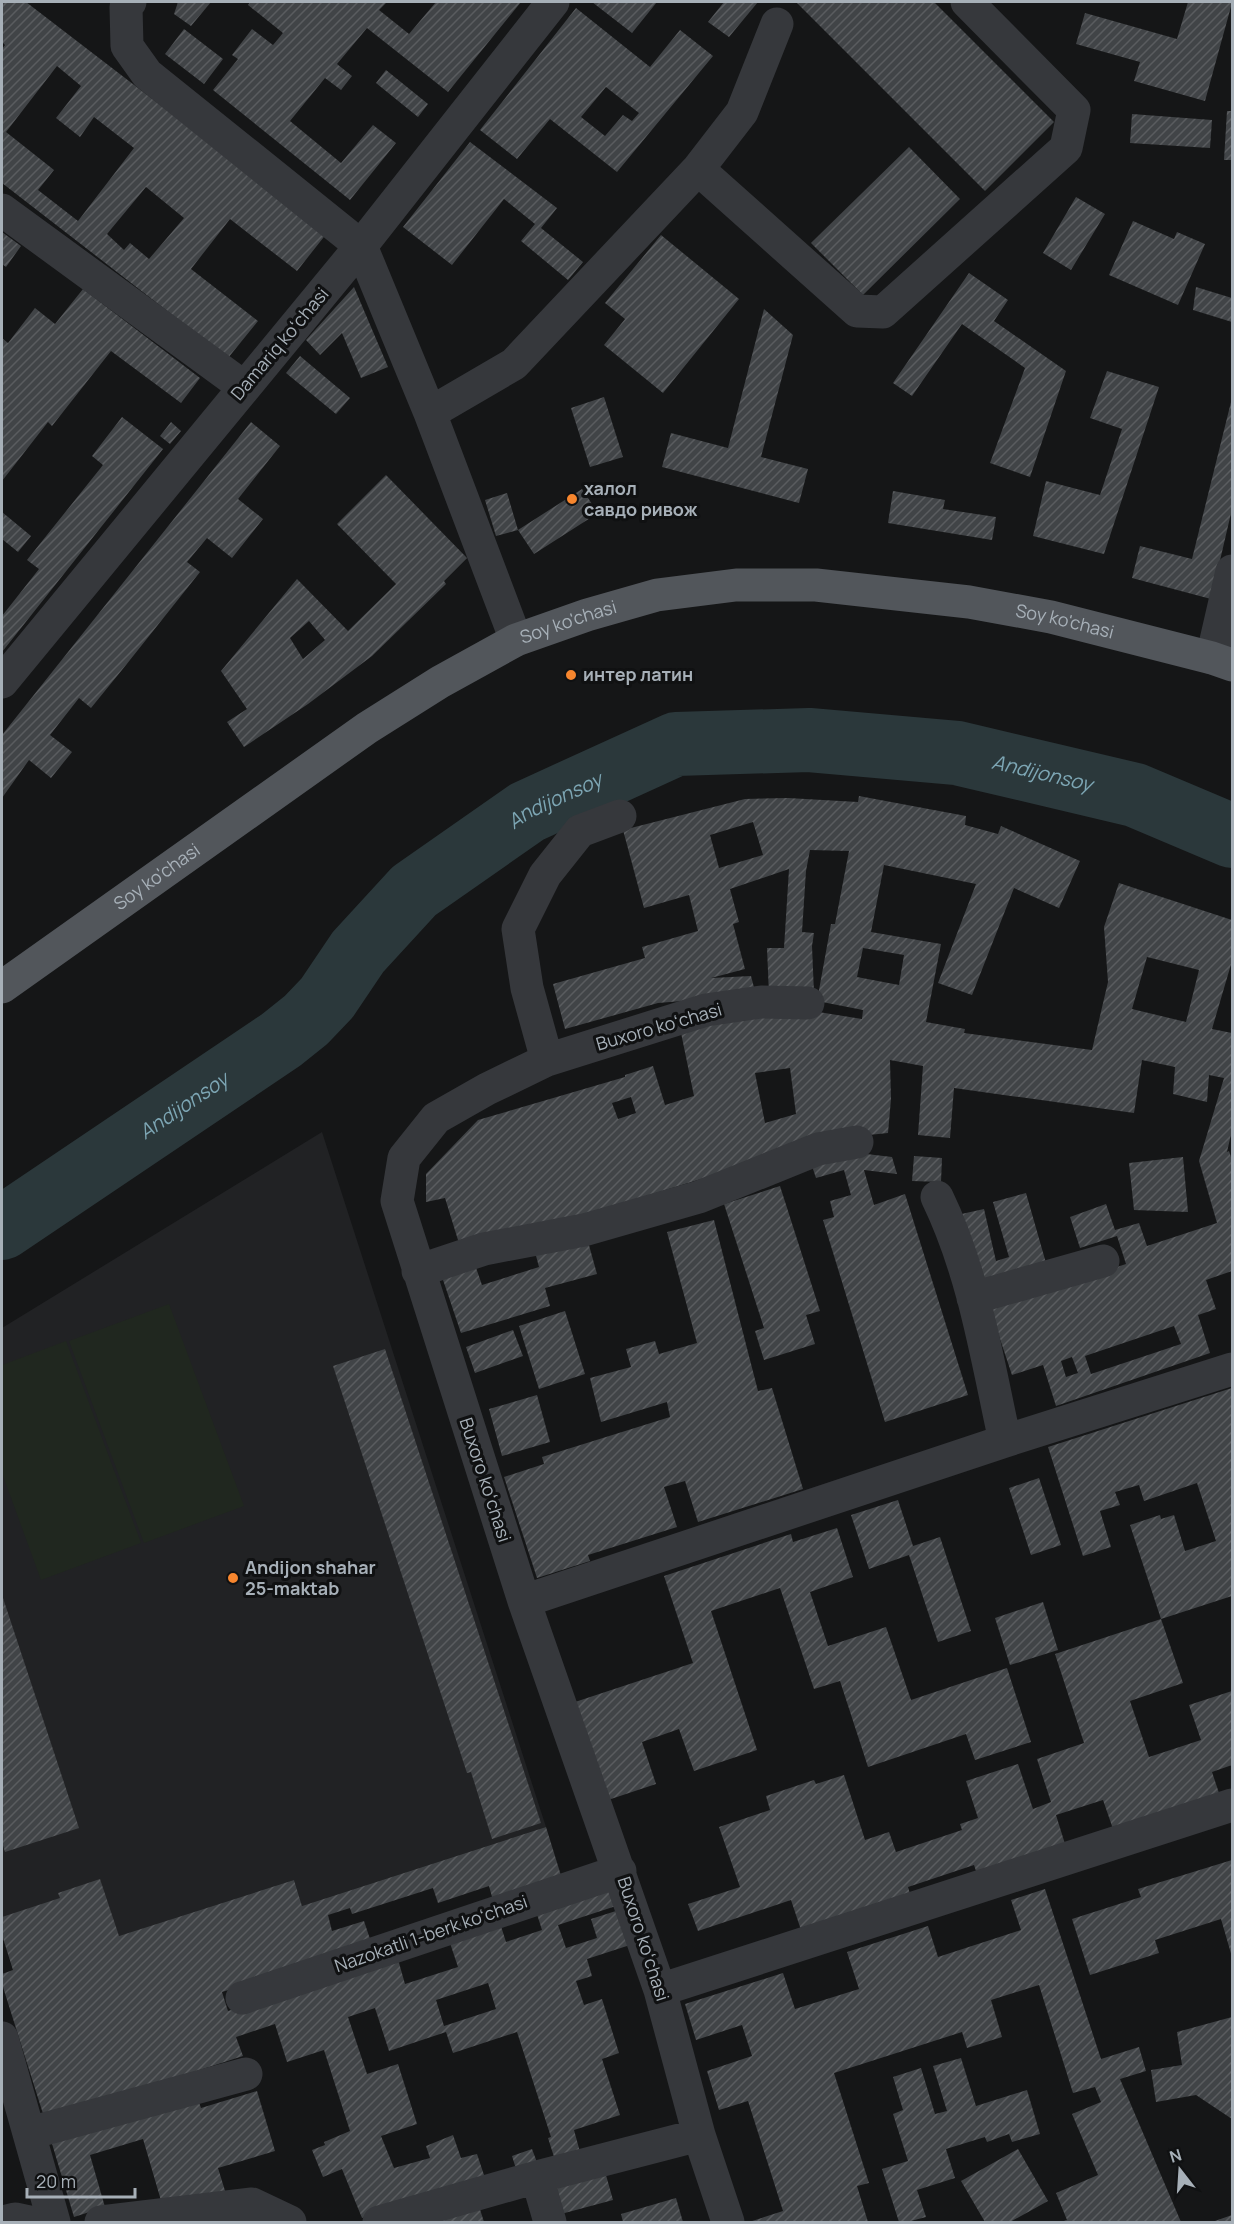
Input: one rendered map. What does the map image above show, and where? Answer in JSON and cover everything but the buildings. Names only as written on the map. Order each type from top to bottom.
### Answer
[{"type":"main road","name":"Soy ko'chasi","points":[[2,987],[367,728],[440,682],[516,640],[587,615],[657,595],[736,585],[816,585],[992,606],[1051,617],[1222,661]]},
{"type":"street","points":[[130,2],[126,7],[127,46],[147,75],[361,246],[430,413],[516,640]]},
{"type":"street","name":"Damariq koʻchasi","points":[[2,682],[361,246],[553,2]]},
{"type":"street","points":[[698,169],[857,311],[883,312],[1066,148],[1074,110],[967,2]]},
{"type":"street","points":[[430,413],[514,364],[698,169],[742,112],[777,24]]},
{"type":"street","points":[[2,210],[244,387]]},
{"type":"street","points":[[1222,661],[1233,571]]},
{"type":"street","points":[[547,1060],[527,988],[518,929],[545,875],[580,831],[621,816]]},
{"type":"street","name":"Buxoro koʻchasi","points":[[728,2223],[699,2135],[660,1990],[524,1601],[397,1201],[404,1158],[436,1118],[486,1089],[547,1060],[706,1010],[761,1002],[808,1003]]},
{"type":"street","points":[[418,1271],[484,1249],[584,1230],[699,1197],[818,1149],[857,1142]]},
{"type":"street","points":[[937,1197],[946,1215],[973,1298],[1005,1441]]},
{"type":"street","points":[[973,1298],[1103,1261]]},
{"type":"street","points":[[524,1601],[1005,1441],[1233,1370]]},
{"type":"street","points":[[660,1990],[1233,1805]]},
{"type":"street","name":"Nazokatli 1-berk koʻchasi","points":[[242,1998],[620,1871]]},
{"type":"street","points":[[2,2038],[54,2223]]},
{"type":"street","points":[[30,2133],[246,2074]]},
{"type":"street","points":[[379,2223],[537,2177],[699,2135]]},
{"type":"street","points":[[537,2177],[550,2223]]},
{"type":"street","points":[[101,2223],[252,2204],[290,2223]]},
{"type":"street","points":[[3,2223],[15,2219],[29,2223]]},
{"type":"shaded area","name":"Andijon shahar 25-maktab","points":[[322,1132],[546,1827],[302,1906],[294,1880],[13,1970],[2,1935],[2,1328]]},
{"type":"shaded area","points":[[169,1304],[244,1506],[144,1543],[69,1341]]},
{"type":"shaded area","points":[[66,1341],[141,1543],[41,1580],[2,1473],[2,1365]]},
{"type":"waterway","name":"Andijonsoy","points":[[2,1228],[281,1040],[306,1020],[327,998],[358,952],[414,891],[527,812],[676,744],[809,740],[957,753],[1135,795],[1232,836]]},
{"type":"place","name":"халол савдо ривож","points":[[572,499]]},
{"type":"place","name":"интер латин","points":[[571,675]]},
{"type":"place","name":"Andijon shahar 25-maktab","points":[[233,1578]]}]
